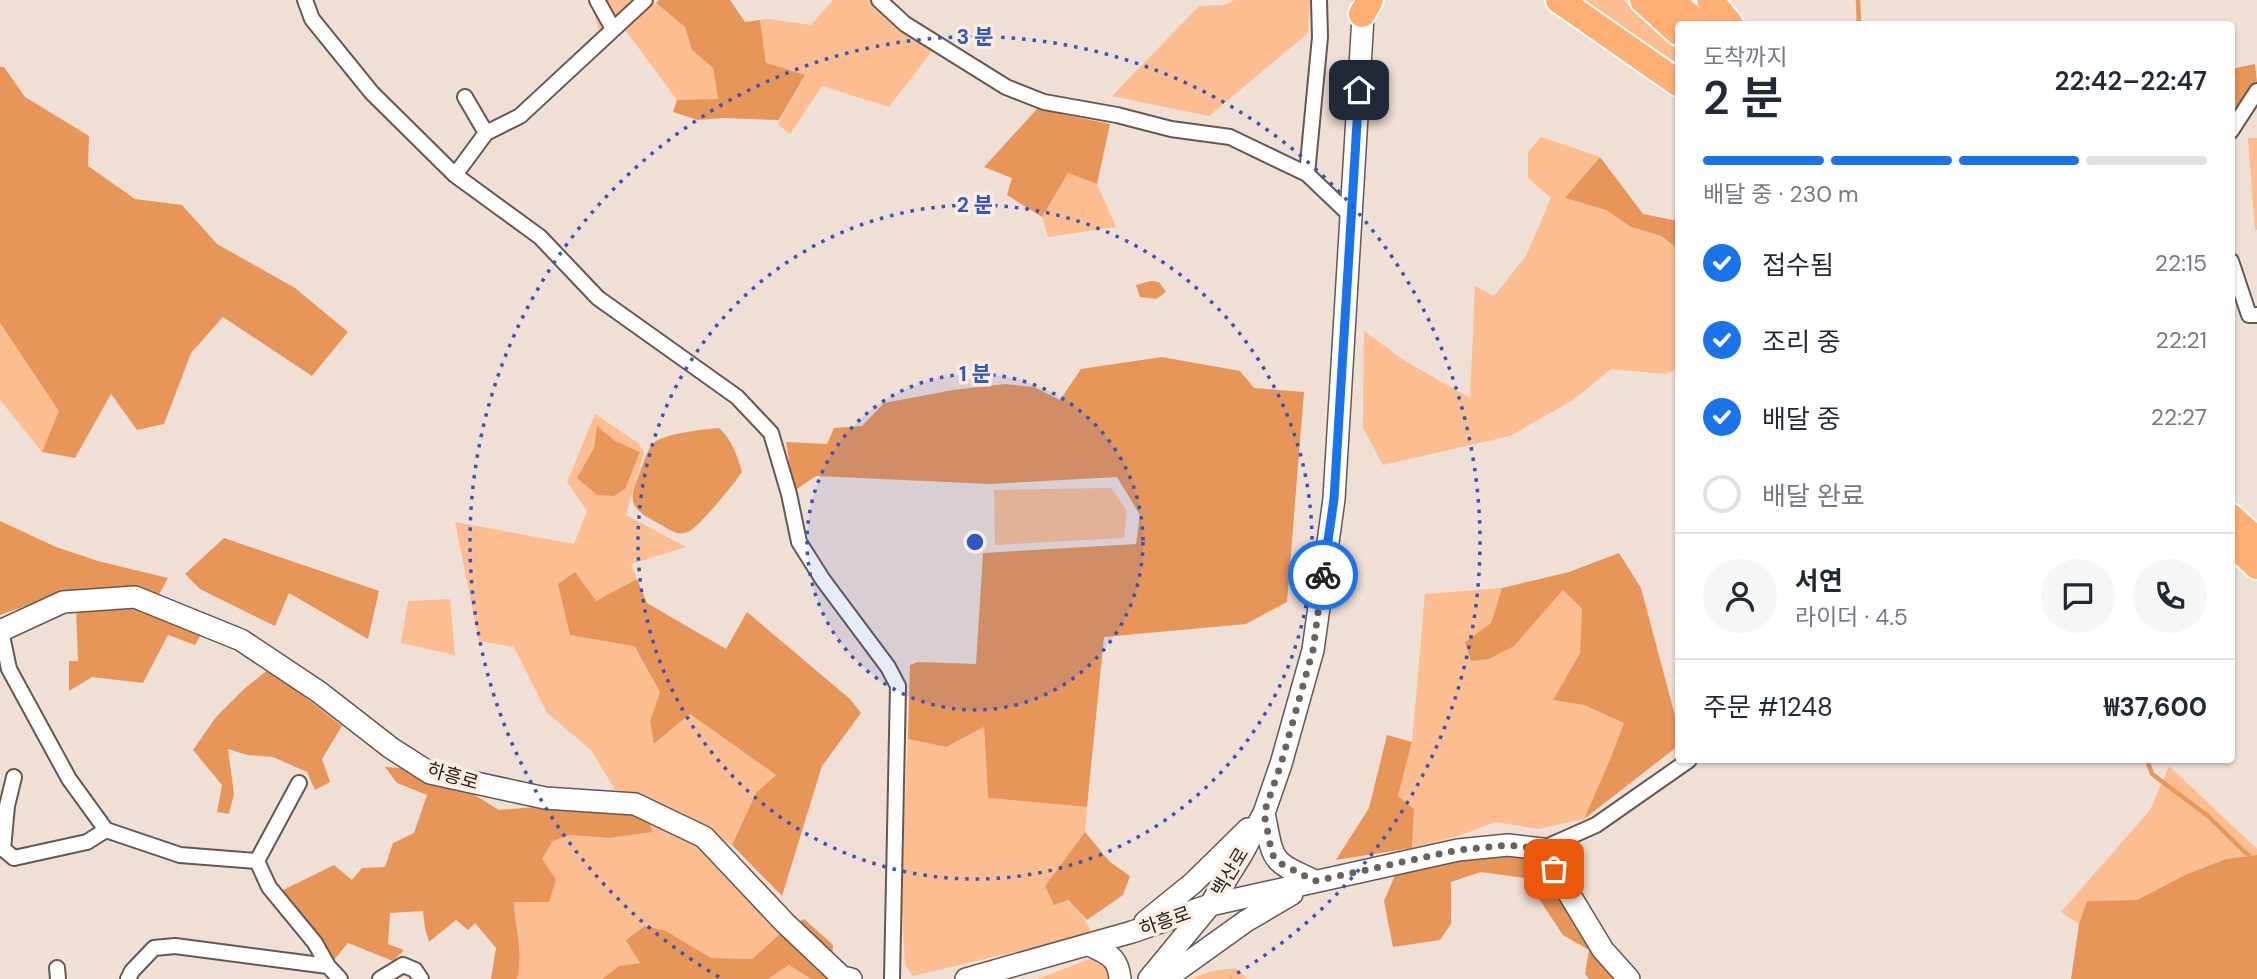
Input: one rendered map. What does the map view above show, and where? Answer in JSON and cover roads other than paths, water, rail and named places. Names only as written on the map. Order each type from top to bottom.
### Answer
[{"type":"highway","points":[[1559,0],[1675,81]]},
{"type":"highway","points":[[1643,0],[1675,30]]},
{"type":"highway","points":[[1671,0],[1695,21]]},
{"type":"highway","points":[[1710,0],[1728,21]]},
{"type":"highway","points":[[2235,521],[2257,541]]},
{"type":"highway","points":[[2235,546],[2257,566]]},
{"type":"street","points":[[305,0],[312,19],[372,93],[455,176],[540,237],[598,298],[737,397],[771,433],[789,494],[799,542],[823,580],[888,667],[898,686],[892,979]]},
{"type":"street","points":[[597,0],[613,29]]},
{"type":"street","points":[[455,176],[486,133],[520,116],[645,0]]},
{"type":"street","points":[[879,0],[905,24],[1006,86],[1044,102],[1116,115],[1171,129],[1230,137],[1307,174],[1350,215]]},
{"type":"street","points":[[1307,174],[1320,37],[1319,0]]},
{"type":"street","name":"백산로","points":[[1149,979],[1210,905],[1264,813],[1281,764],[1315,637],[1334,499],[1364,4]]},
{"type":"street","points":[[2235,125],[2257,91]]},
{"type":"street","points":[[465,97],[486,133]]},
{"type":"street","points":[[2235,273],[2249,315],[2257,315]]},
{"type":"street","name":"하흥로","points":[[1,633],[63,602],[135,597],[241,640],[319,692],[391,748],[430,773],[545,798],[635,804],[704,837],[785,923],[842,976],[851,979]]},
{"type":"street","points":[[1,633],[4,674],[69,779],[106,830],[180,855],[257,861]]},
{"type":"street","points":[[1629,979],[1603,950],[1542,849],[1596,825],[1685,763]]},
{"type":"street","points":[[14,777],[7,806],[3,849],[14,858],[87,842],[106,830]]},
{"type":"street","points":[[257,861],[299,783]]},
{"type":"street","points":[[1264,813],[1272,854],[1278,862],[1315,881]]},
{"type":"street","points":[[1132,932],[1193,883],[1264,813]]},
{"type":"street","name":"하흥로","points":[[966,979],[1090,945],[1210,905],[1315,881],[1458,850],[1508,845],[1542,849]]},
{"type":"street","points":[[257,861],[269,887],[315,943],[340,979]]},
{"type":"street","points":[[1164,979],[1246,921],[1315,881]]},
{"type":"street","points":[[1090,945],[1112,956],[1118,965],[1120,979]]},
{"type":"street","points":[[128,979],[154,948],[176,946],[328,965]]},
{"type":"street","points":[[380,979],[403,965],[415,971],[421,979]]},
{"type":"waterway","points":[[1858,0],[1859,21]]},
{"type":"waterway","points":[[2148,763],[2152,774],[2208,816],[2257,864]]}]
